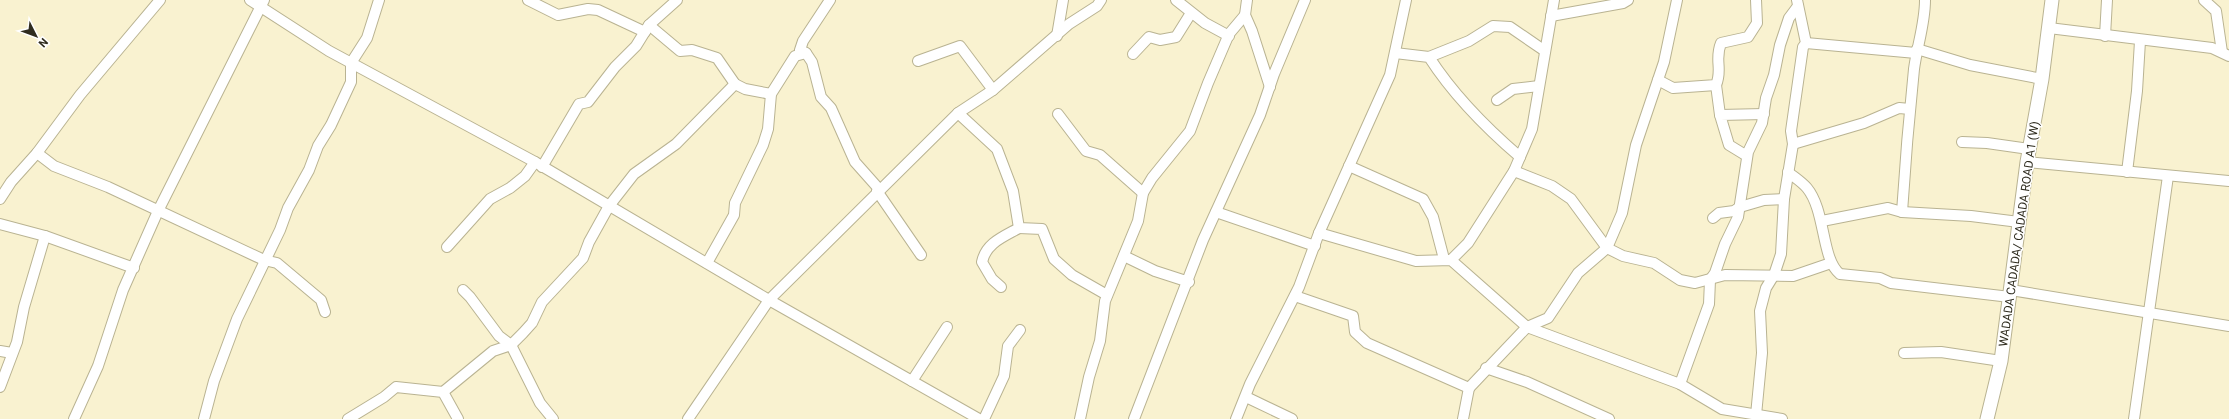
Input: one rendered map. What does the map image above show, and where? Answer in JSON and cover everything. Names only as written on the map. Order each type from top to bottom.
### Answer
[{"type":"main road","name":"WADADA CADADA/ CADADA ROAD A1 (W)","points":[[1987,419],[2001,361],[2027,162],[2042,79],[2052,0]]},
{"type":"street","points":[[0,200],[11,182],[37,153],[80,95],[160,0]]},
{"type":"street","points":[[250,0],[262,4],[351,63],[538,164],[769,300],[979,419]]},
{"type":"street","points":[[204,419],[214,381],[237,318],[264,260],[280,230],[288,208],[309,170],[318,146],[331,125],[351,82],[351,63],[367,38],[379,0]]},
{"type":"street","points":[[528,0],[558,15],[588,10],[598,10],[647,28],[680,51],[692,50],[717,58],[735,84],[745,89],[771,94]]},
{"type":"street","points":[[447,247],[490,199],[510,188],[538,164],[579,104],[588,102],[615,67],[636,46],[647,28],[677,0]]},
{"type":"street","points":[[830,0],[803,40],[800,50],[806,53],[812,62],[822,97],[831,108],[847,147],[855,162],[878,190],[921,255]]},
{"type":"street","points":[[1057,36],[1063,0]]},
{"type":"street","points":[[688,419],[769,300],[878,190],[958,113],[993,90],[1069,24],[1096,6],[1101,0]]},
{"type":"street","points":[[1176,0],[1191,13],[1229,36]]},
{"type":"street","points":[[1080,419],[1089,377],[1100,341],[1105,301],[1138,221],[1143,193],[1152,178],[1190,131],[1208,83],[1229,36],[1245,16],[1247,0]]},
{"type":"street","points":[[1134,419],[1189,282],[1203,240],[1260,115],[1306,0]]},
{"type":"street","points":[[1236,419],[1295,296],[1320,233],[1390,75],[1406,0]]},
{"type":"street","points":[[1320,233],[1416,261],[1448,259],[1468,243],[1514,171],[1532,129],[1554,0]]},
{"type":"street","points":[[1551,16],[1623,3],[1628,0]]},
{"type":"street","points":[[1464,419],[1469,388],[1486,368],[1526,327],[1548,318],[1578,273],[1607,248],[1622,213],[1636,144],[1664,62],[1677,0]]},
{"type":"street","points":[[1747,156],[1729,145],[1720,115],[1716,85],[1720,76],[1716,54],[1721,43],[1748,37],[1757,23],[1756,0]]},
{"type":"street","points":[[1902,212],[1916,51],[1925,19],[1925,0]]},
{"type":"street","points":[[2105,36],[2107,0]]},
{"type":"street","points":[[2204,0],[2216,11],[2226,54]]},
{"type":"street","points":[[1757,417],[1762,353],[1760,311],[1766,288],[1774,275],[1781,254],[1784,199],[1793,144],[1791,131],[1803,48],[1806,43],[1798,3]]},
{"type":"street","points":[[1680,384],[1709,304],[1710,280],[1715,273],[1725,244],[1738,217],[1747,156],[1762,123],[1780,45],[1789,18],[1798,3]]},
{"type":"street","points":[[74,419],[98,366],[124,290],[158,211],[262,4]]},
{"type":"street","points":[[1132,54],[1149,38],[1160,40],[1176,37],[1191,13]]},
{"type":"street","points":[[1245,16],[1252,31],[1270,87]]},
{"type":"street","points":[[1395,53],[1429,58],[1469,41],[1493,26],[1510,28],[1545,51]]},
{"type":"street","points":[[2049,28],[2140,41],[2212,48],[2226,54]]},
{"type":"street","points":[[2127,172],[2138,91],[2140,41]]},
{"type":"street","points":[[1806,43],[1916,51],[1970,65],[2042,79]]},
{"type":"street","points":[[918,61],[960,46],[993,90]]},
{"type":"street","points":[[707,263],[734,214],[735,203],[763,145],[768,129],[771,94],[795,56],[806,53]]},
{"type":"street","points":[[1429,58],[1447,85],[1477,118],[1520,157]]},
{"type":"street","points":[[1658,80],[1672,88],[1716,85]]},
{"type":"street","points":[[348,419],[384,397],[396,387],[443,392],[493,351],[511,345],[532,323],[542,302],[583,258],[589,242],[609,206],[634,174],[676,144],[735,84]]},
{"type":"street","points":[[1498,100],[1512,89],[1539,86]]},
{"type":"street","points":[[1793,144],[1864,123],[1899,108],[1910,109]]},
{"type":"street","points":[[958,113],[997,149],[1013,191],[1018,228]]},
{"type":"street","points":[[1058,114],[1086,151],[1100,155],[1143,193]]},
{"type":"street","points":[[1720,115],[1764,114]]},
{"type":"street","points":[[1962,142],[1986,143],[2029,149]]},
{"type":"street","points":[[37,153],[54,166],[108,187],[264,260],[277,263],[321,300],[325,312]]},
{"type":"street","points":[[2027,162],[2229,181]]},
{"type":"street","points":[[1349,166],[1423,199],[1433,217],[1448,259],[1526,327],[1595,354],[1680,384],[1722,409],[1757,417],[1782,419]]},
{"type":"street","points":[[1514,171],[1552,186],[1571,199],[1607,248],[1623,256],[1654,263],[1680,280],[1695,283],[1725,275],[1793,276],[1831,263]]},
{"type":"street","points":[[1788,172],[1807,188],[1822,221],[1831,263],[1836,271],[1844,276],[1880,278],[1891,283],[2010,294],[2149,313],[2229,326]]},
{"type":"street","points":[[2134,419],[2168,176]]},
{"type":"street","points":[[1713,218],[1719,213],[1734,211],[1740,207],[1764,200],[1784,199]]},
{"type":"street","points":[[1822,221],[1888,208],[1902,212],[1971,216],[2019,222]]},
{"type":"street","points":[[1216,212],[1315,246]]},
{"type":"street","points":[[0,224],[45,236],[134,268]]},
{"type":"street","points":[[1001,287],[992,279],[982,262],[984,252],[995,241],[1018,228],[1042,229],[1054,259],[1072,275],[1107,295]]},
{"type":"street","points":[[0,387],[17,342],[24,307],[45,236]]},
{"type":"street","points":[[1124,256],[1155,271],[1189,282]]},
{"type":"street","points":[[462,290],[470,297],[499,336],[511,345],[540,403],[553,419]]},
{"type":"street","points":[[1295,296],[1353,316],[1355,332],[1367,344],[1469,388]]},
{"type":"street","points":[[912,381],[947,327]]},
{"type":"street","points":[[984,419],[1004,376],[1008,346],[1020,330]]},
{"type":"street","points":[[0,351],[12,353]]},
{"type":"street","points":[[1904,353],[1941,352],[2001,361]]},
{"type":"street","points":[[1486,368],[1527,382],[1609,419]]},
{"type":"street","points":[[443,392],[458,419]]},
{"type":"street","points":[[1246,397],[1292,419]]}]
